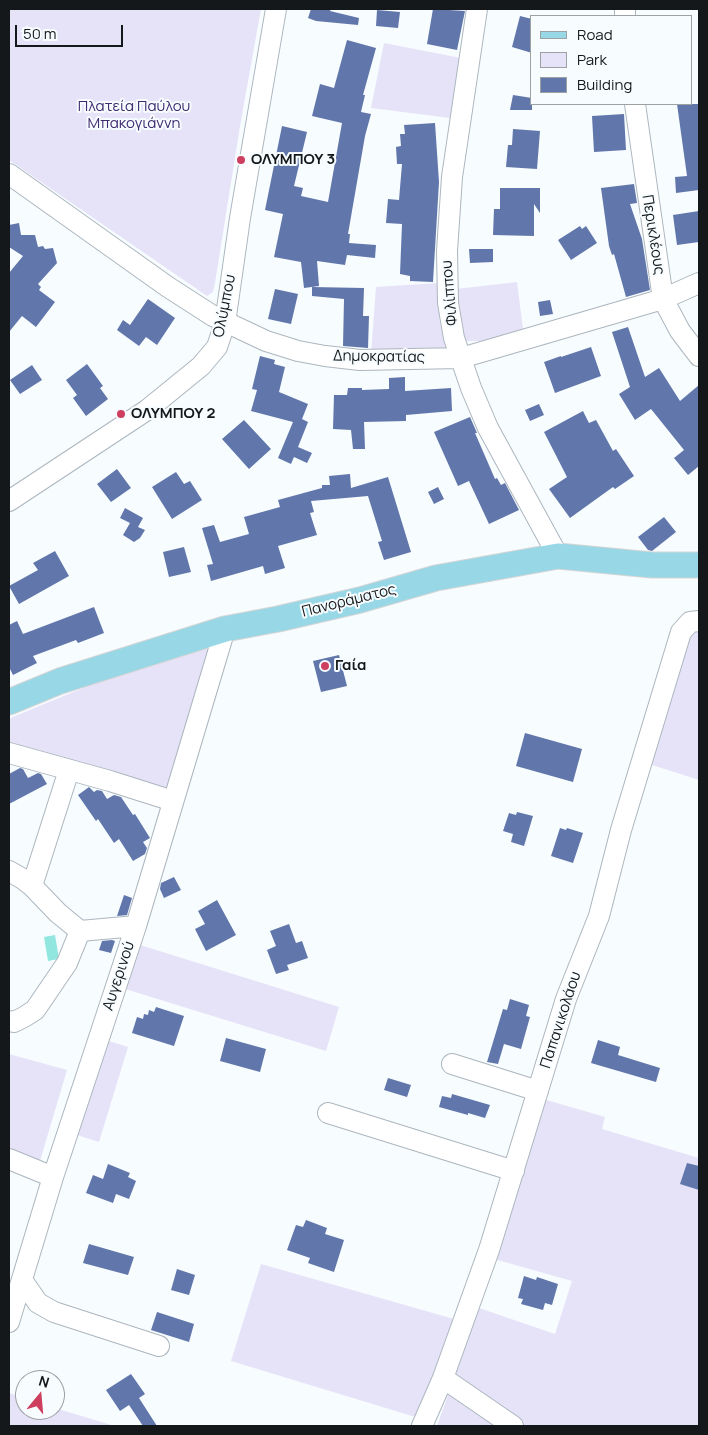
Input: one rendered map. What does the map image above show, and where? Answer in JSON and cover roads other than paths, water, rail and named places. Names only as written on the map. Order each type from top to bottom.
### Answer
[{"type":"main road","name":"Πανοράματος","points":[[10,698],[225,629],[360,600],[436,578],[558,556],[652,565],[699,565]]},
{"type":"street","name":"Ολύμπου","points":[[9,501],[147,410],[192,374],[212,354],[220,341],[226,323],[241,209],[276,9]]},
{"type":"street","name":"Φιλίππου","points":[[476,9],[452,177],[447,251],[448,302],[454,338],[460,358],[488,428],[558,556]]},
{"type":"street","name":"Περικλέους","points":[[635,105],[663,299],[680,331],[699,356]]},
{"type":"street","name":"Δημοκρατίας","points":[[9,174],[168,286],[226,323],[280,346],[325,356],[360,360],[460,358],[663,299],[699,282]]},
{"type":"street","name":"Παπανικολάου","points":[[422,1426],[443,1378],[488,1250],[569,992],[599,916],[621,830],[679,639],[684,628],[690,622],[699,621]]},
{"type":"street","name":"Αυγερινού","points":[[9,1322],[53,1177],[136,926],[225,629]]},
{"type":"street","points":[[9,753],[173,801]]},
{"type":"street","points":[[32,886],[68,770]]},
{"type":"street","points":[[9,871],[32,886],[58,913],[80,931],[136,926]]},
{"type":"street","points":[[9,1021],[14,1022],[24,1018],[35,1010],[67,963],[80,931]]},
{"type":"street","points":[[452,1064],[538,1091]]},
{"type":"street","points":[[328,1113],[514,1170]]},
{"type":"street","points":[[9,1159],[53,1177]]},
{"type":"street","points":[[22,1280],[38,1303],[54,1312],[159,1346]]},
{"type":"street","points":[[443,1378],[513,1426]]},
{"type":"place","name":"ΟΛΥΜΠΟΥ 3","points":[[241,160]]},
{"type":"place","name":"ΟΛΥΜΠΟΥ 2","points":[[121,414]]},
{"type":"place","name":"Γαία","points":[[325,666]]},
{"type":"park label","name":"Πλατεία Παύλου Μπακογιάννη","points":[[134,116]]}]
